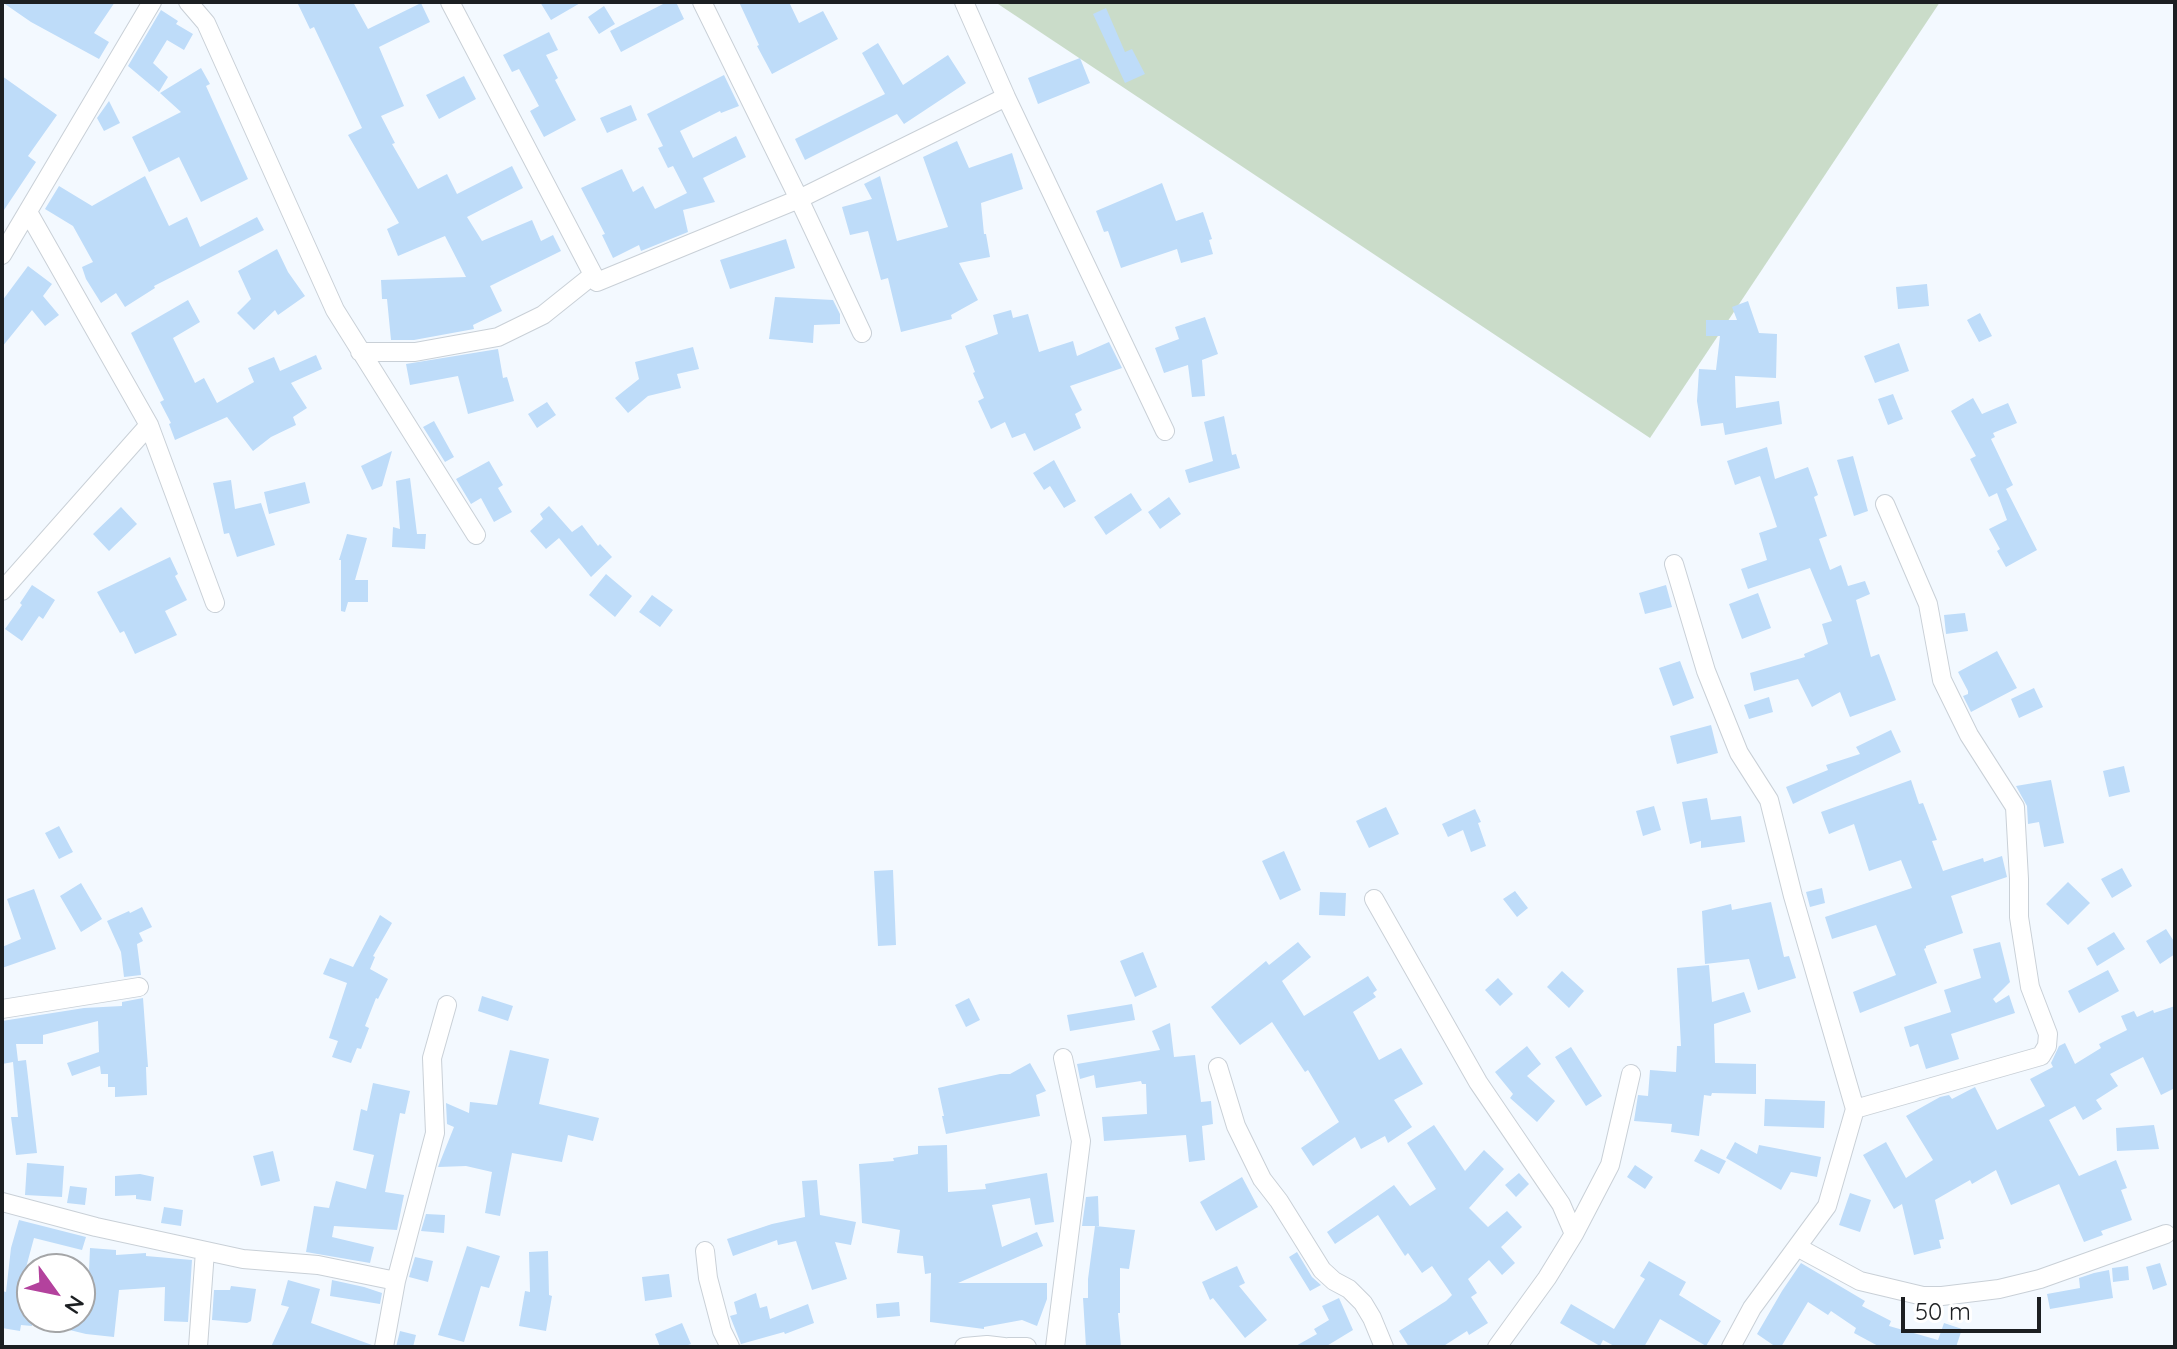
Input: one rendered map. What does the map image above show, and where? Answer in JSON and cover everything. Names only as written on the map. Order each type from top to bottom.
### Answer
[{"type":"street","points":[[2,255],[152,2]]},
{"type":"street","points":[[188,2],[206,23],[335,310],[476,535]]},
{"type":"street","points":[[450,2],[597,282],[799,199],[1006,97]]},
{"type":"street","points":[[702,2],[862,333]]},
{"type":"street","points":[[964,2],[1165,431]]},
{"type":"street","points":[[28,212],[149,425],[215,603]]},
{"type":"street","points":[[360,352],[415,352],[498,337],[543,315],[593,275]]},
{"type":"street","points":[[2,591],[149,425]]},
{"type":"street","points":[[1855,1109],[2041,1056],[2047,1046],[2048,1034],[2030,987],[2019,917],[2015,807],[1969,735],[1942,680],[1928,604],[1885,504]]},
{"type":"street","points":[[1674,564],[1706,671],[1739,753],[1769,800],[1793,896],[1855,1109],[1827,1206],[1752,1308],[1731,1347]]},
{"type":"street","points":[[1374,899],[1478,1082],[1561,1204],[1574,1234]]},
{"type":"street","points":[[2,1009],[139,987]]},
{"type":"street","points":[[384,1347],[396,1281],[435,1133],[432,1058],[447,1005]]},
{"type":"street","points":[[1055,1347],[1081,1141],[1063,1058]]},
{"type":"street","points":[[1218,1067],[1236,1126],[1262,1179],[1322,1270],[1363,1303],[1384,1347]]},
{"type":"street","points":[[1497,1347],[1547,1278],[1610,1165],[1631,1074]]},
{"type":"street","points":[[2,1202],[96,1227],[243,1259],[318,1265],[396,1281]]},
{"type":"street","points":[[1797,1247],[1860,1281],[1923,1296],[1942,1296],[1999,1289],[2040,1279],[2166,1234]]},
{"type":"street","points":[[198,1347],[205,1251]]},
{"type":"street","points":[[705,1251],[708,1278],[722,1331],[730,1347]]},
{"type":"street","points":[[964,1347],[1027,1347]]},
{"type":"green space","points":[[995,2],[1940,2],[1650,438]]},
{"type":"building","points":[[2,2],[115,2],[94,33],[109,42],[99,59],[31,22]]},
{"type":"building","points":[[297,2],[353,2],[368,29],[421,3],[430,22],[379,47],[404,106],[381,116],[395,143],[392,144],[418,189],[447,174],[457,194],[512,166],[523,188],[467,217],[482,241],[532,220],[541,241],[553,235],[561,251],[490,286],[502,311],[473,325],[474,329],[414,340],[391,340],[387,299],[382,299],[381,280],[466,277],[445,236],[398,256],[387,229],[399,223],[348,135],[362,128],[314,27],[310,29]]},
{"type":"building","points":[[540,2],[582,2],[551,20]]},
{"type":"building","points":[[667,2],[676,2],[684,19],[621,52],[610,31]]},
{"type":"building","points":[[739,2],[789,2],[799,23],[823,11],[838,39],[772,74]]},
{"type":"building","points":[[604,6],[615,24],[599,34],[588,17]]},
{"type":"building","points":[[1106,8],[1125,52],[1132,49],[1145,74],[1125,83],[1093,14]]},
{"type":"building","points":[[161,10],[193,34],[184,50],[167,40],[153,63],[168,77],[159,92],[128,66]]},
{"type":"building","points":[[549,32],[558,50],[546,55],[576,120],[544,137],[530,111],[539,106],[519,69],[512,72],[503,55]]},
{"type":"building","points":[[878,43],[903,85],[948,55],[966,83],[904,124],[897,114],[805,160],[795,139],[885,94],[862,53]]},
{"type":"building","points":[[1080,58],[1090,83],[1038,104],[1028,78]]},
{"type":"building","points":[[201,68],[210,84],[206,86],[248,179],[201,202],[179,157],[149,172],[132,137],[181,112],[160,93]]},
{"type":"building","points":[[724,75],[739,106],[720,111],[680,131],[693,158],[736,136],[746,157],[703,178],[715,202],[683,210],[688,232],[641,251],[639,245],[613,258],[602,235],[605,234],[581,188],[622,169],[633,192],[643,186],[655,209],[687,193],[673,166],[668,168],[658,148],[663,146],[647,114]]},
{"type":"building","points":[[2,76],[57,115],[28,156],[36,162],[2,213]]},
{"type":"building","points":[[464,76],[476,99],[439,119],[426,95]]},
{"type":"building","points":[[109,101],[120,123],[104,131],[97,118]]},
{"type":"building","points":[[631,105],[637,120],[607,133],[600,118]]},
{"type":"building","points":[[957,141],[969,168],[1012,153],[1023,189],[981,203],[990,257],[959,263],[978,300],[951,315],[952,319],[901,332],[888,278],[881,280],[868,231],[850,235],[842,207],[872,199],[864,184],[880,176],[897,241],[948,227],[923,157]]},
{"type":"building","points":[[145,176],[169,226],[187,217],[200,247],[257,217],[264,230],[154,286],[125,307],[116,293],[101,303],[82,267],[93,262],[73,226],[45,209],[59,186],[92,206]]},
{"type":"building","points":[[1162,183],[1176,221],[1203,212],[1212,239],[1209,240],[1213,254],[1181,263],[1177,249],[1121,268],[1108,231],[1104,232],[1096,211]]},
{"type":"building","points":[[786,239],[795,268],[730,289],[720,260]]},
{"type":"building","points":[[277,249],[305,296],[278,315],[275,310],[254,330],[237,313],[251,299],[238,271]]},
{"type":"building","points":[[28,266],[52,284],[43,296],[59,315],[45,326],[32,310],[2,347],[2,301]]},
{"type":"building","points":[[1927,284],[1929,306],[1898,309],[1896,287]]},
{"type":"building","points":[[775,297],[833,300],[840,314],[840,324],[814,325],[813,343],[769,339]]},
{"type":"building","points":[[188,300],[200,322],[173,338],[195,383],[204,378],[217,403],[254,382],[248,368],[274,357],[280,371],[316,355],[322,369],[291,383],[307,408],[293,417],[296,425],[271,437],[253,451],[227,417],[175,440],[171,423],[160,402],[164,400],[131,333]]},
{"type":"building","points":[[1748,301],[1759,333],[1777,334],[1776,378],[1735,376],[1736,408],[1779,401],[1782,424],[1725,435],[1723,423],[1701,426],[1697,401],[1699,369],[1716,370],[1720,336],[1706,336],[1706,320],[1737,320],[1732,307]]},
{"type":"building","points":[[1011,310],[1013,318],[1028,314],[1039,352],[1073,341],[1077,356],[1109,342],[1122,368],[1070,386],[1082,410],[1075,414],[1081,428],[1034,451],[1025,433],[1012,438],[1005,422],[991,429],[978,401],[984,398],[965,346],[998,334],[993,315]]},
{"type":"building","points":[[1980,313],[1992,336],[1979,342],[1967,320]]},
{"type":"building","points":[[1205,317],[1218,354],[1202,360],[1205,396],[1192,397],[1188,365],[1164,373],[1155,348],[1179,339],[1175,327]]},
{"type":"building","points":[[1899,343],[1909,371],[1875,383],[1864,356]]},
{"type":"building","points":[[693,347],[699,369],[677,374],[681,388],[648,396],[628,413],[615,398],[639,379],[635,362]]},
{"type":"building","points":[[498,349],[503,378],[507,377],[514,401],[468,414],[458,376],[410,385],[406,364]]},
{"type":"building","points":[[1893,394],[1903,419],[1888,425],[1878,399]]},
{"type":"building","points":[[1973,398],[1982,414],[2008,403],[2017,423],[1993,433],[1995,437],[1991,439],[2013,485],[2006,489],[2037,550],[2006,567],[1989,529],[2007,520],[1997,493],[1989,497],[1970,459],[1976,456],[1951,411]]},
{"type":"building","points":[[547,402],[556,415],[537,428],[528,414]]},
{"type":"building","points":[[1224,416],[1232,455],[1236,454],[1240,468],[1189,483],[1185,470],[1213,461],[1204,422]]},
{"type":"building","points":[[434,421],[454,457],[445,462],[423,427]]},
{"type":"building","points":[[1767,447],[1775,479],[1808,467],[1827,536],[1819,539],[1830,570],[1841,565],[1848,586],[1865,581],[1870,594],[1856,600],[1871,657],[1879,654],[1896,700],[1850,717],[1840,692],[1812,707],[1798,679],[1754,691],[1750,673],[1805,657],[1804,654],[1828,644],[1822,624],[1832,621],[1810,568],[1748,589],[1741,569],[1767,560],[1759,533],[1777,527],[1760,476],[1735,485],[1727,461]]},
{"type":"building","points":[[392,451],[382,486],[372,490],[361,466]]},
{"type":"building","points":[[1853,456],[1868,511],[1854,516],[1837,460]]},
{"type":"building","points":[[1054,460],[1076,501],[1064,508],[1050,486],[1044,490],[1033,473]]},
{"type":"building","points":[[489,461],[503,485],[498,488],[512,512],[494,522],[481,498],[471,504],[456,479]]},
{"type":"building","points":[[410,478],[417,534],[426,534],[425,549],[392,547],[393,527],[400,529],[396,481]]},
{"type":"building","points":[[231,480],[235,509],[261,503],[275,545],[237,557],[229,533],[224,534],[213,483]]},
{"type":"building","points":[[305,482],[310,503],[269,514],[264,492]]},
{"type":"building","points":[[1131,493],[1142,510],[1106,535],[1094,517]]},
{"type":"building","points":[[1169,497],[1181,514],[1160,529],[1148,512]]},
{"type":"building","points":[[549,506],[572,532],[582,525],[598,546],[600,544],[612,557],[591,577],[559,538],[546,549],[530,531],[543,519],[540,514]]},
{"type":"building","points":[[121,507],[137,524],[109,551],[93,534]]},
{"type":"building","points":[[347,534],[367,538],[355,580],[368,580],[368,602],[348,602],[345,612],[341,611],[339,560]]},
{"type":"building","points":[[170,557],[187,600],[165,611],[177,635],[135,654],[124,631],[120,633],[97,592]]},
{"type":"building","points":[[606,574],[632,596],[615,617],[589,595]]},
{"type":"building","points":[[32,585],[55,600],[43,619],[39,616],[22,641],[5,629]]},
{"type":"building","points":[[1666,585],[1672,607],[1645,614],[1639,593]]},
{"type":"building","points":[[1758,593],[1771,628],[1742,639],[1729,604]]},
{"type":"building","points":[[652,595],[673,610],[660,627],[639,612]]},
{"type":"building","points":[[1965,613],[1968,631],[1946,634],[1944,615]]},
{"type":"building","points":[[1997,651],[2017,688],[1971,712],[1963,696],[1968,691],[1958,672]]},
{"type":"building","points":[[1680,661],[1694,698],[1673,706],[1659,668]]},
{"type":"building","points":[[2034,688],[2043,707],[2019,718],[2011,699]]},
{"type":"building","points":[[1769,697],[1773,712],[1749,719],[1744,705]]},
{"type":"building","points":[[1711,725],[1718,753],[1677,764],[1670,736]]},
{"type":"building","points":[[1891,730],[1901,752],[1793,804],[1786,787],[1828,770],[1826,765],[1860,754],[1856,747]]},
{"type":"building","points":[[2124,766],[2130,792],[2109,797],[2103,771]]},
{"type":"building","points":[[1911,780],[1937,840],[1932,841],[1943,871],[1983,858],[1984,862],[2002,856],[2007,877],[1951,896],[1963,933],[1924,949],[1937,983],[1860,1013],[1853,992],[1896,975],[1876,925],[1832,939],[1825,917],[1912,888],[1901,860],[1869,871],[1854,824],[1829,834],[1821,812]]},
{"type":"building","points":[[2051,780],[2064,843],[2044,847],[2039,822],[2028,824],[2027,806],[2016,786]]},
{"type":"building","points":[[1707,798],[1711,820],[1741,816],[1745,842],[1701,848],[1701,841],[1690,844],[1682,802]]},
{"type":"building","points":[[1654,806],[1661,830],[1643,836],[1636,811]]},
{"type":"building","points":[[1386,807],[1399,834],[1369,848],[1356,821]]},
{"type":"building","points":[[1475,809],[1486,846],[1471,852],[1463,830],[1448,837],[1442,824]]},
{"type":"building","points":[[59,826],[73,852],[59,859],[45,833]]},
{"type":"building","points":[[1284,851],[1301,890],[1280,900],[1262,861]]},
{"type":"building","points":[[2122,868],[2132,886],[2112,898],[2101,879]]},
{"type":"building","points":[[893,870],[896,945],[878,946],[874,871]]},
{"type":"building","points":[[2068,882],[2090,903],[2068,925],[2046,904]]},
{"type":"building","points":[[81,883],[102,919],[81,932],[60,896]]},
{"type":"building","points":[[1822,888],[1825,903],[1810,907],[1806,892]]},
{"type":"building","points":[[34,889],[56,949],[2,968],[2,947],[21,939],[7,899]]},
{"type":"building","points":[[1515,891],[1528,908],[1517,917],[1503,899]]},
{"type":"building","points":[[1320,892],[1346,893],[1345,916],[1319,915]]},
{"type":"building","points":[[1771,902],[1784,957],[1789,956],[1796,978],[1758,990],[1749,959],[1705,964],[1702,911],[1731,904],[1732,910]]},
{"type":"building","points":[[142,907],[152,927],[139,933],[143,941],[137,944],[141,975],[124,977],[121,952],[107,921]]},
{"type":"building","points":[[380,915],[392,923],[373,956],[370,969],[388,979],[376,998],[365,1026],[369,1028],[361,1049],[357,1048],[351,1063],[332,1057],[338,1041],[329,1038],[347,983],[323,974],[330,958],[353,967]]},
{"type":"building","points":[[2166,929],[2175,943],[2175,954],[2160,964],[2146,941]]},
{"type":"building","points":[[2114,932],[2125,949],[2097,966],[2087,948]]},
{"type":"building","points":[[1298,942],[1311,957],[1282,981],[1304,1016],[1368,976],[1377,990],[1373,993],[1376,997],[1353,1012],[1379,1060],[1401,1048],[1423,1084],[1394,1100],[1412,1127],[1388,1143],[1385,1136],[1361,1149],[1355,1137],[1313,1166],[1301,1148],[1339,1122],[1308,1070],[1305,1072],[1272,1022],[1240,1045],[1211,1007],[1266,961],[1269,965]]},
{"type":"building","points":[[2000,942],[2010,982],[1993,999],[1996,1003],[2009,995],[2015,1013],[1951,1034],[1959,1059],[1926,1069],[1918,1044],[1910,1047],[1904,1027],[1951,1012],[1944,990],[1981,978],[1973,949]]},
{"type":"building","points":[[1143,952],[1157,987],[1135,997],[1120,961]]},
{"type":"building","points":[[1709,965],[1712,1002],[1744,992],[1751,1012],[1714,1024],[1715,1063],[1756,1064],[1756,1094],[1704,1095],[1699,1136],[1671,1132],[1672,1124],[1634,1121],[1638,1095],[1648,1096],[1650,1070],[1676,1072],[1677,1046],[1681,1046],[1677,968]]},
{"type":"building","points":[[2108,970],[2119,991],[2079,1013],[2068,991]]},
{"type":"building","points":[[1562,971],[1584,991],[1569,1008],[1547,987]]},
{"type":"building","points":[[1498,978],[1513,994],[1500,1006],[1485,990]]},
{"type":"building","points":[[482,996],[513,1006],[508,1021],[478,1011]]},
{"type":"building","points":[[143,998],[147,1095],[115,1097],[115,1087],[108,1087],[108,1074],[101,1074],[100,1066],[72,1076],[67,1063],[99,1052],[98,1021],[43,1035],[43,1044],[16,1044],[18,1061],[26,1060],[37,1153],[16,1155],[11,1117],[18,1117],[13,1062],[2,1064],[2,1021],[84,1008],[122,1006],[122,1002]]},
{"type":"building","points":[[969,998],[980,1020],[966,1027],[955,1005]]},
{"type":"building","points":[[1132,1004],[1135,1020],[1070,1031],[1067,1015]]},
{"type":"building","points":[[2175,1006],[2175,1088],[2161,1095],[2143,1057],[2110,1074],[2118,1086],[2096,1100],[2102,1109],[2083,1120],[2075,1106],[2049,1120],[2079,1176],[2116,1160],[2127,1188],[2121,1190],[2132,1220],[2101,1231],[2103,1235],[2084,1242],[2059,1184],[2011,1205],[1996,1170],[1972,1184],[1970,1180],[1935,1200],[1944,1239],[1939,1240],[1941,1248],[1914,1255],[1902,1204],[1894,1209],[1863,1155],[1886,1142],[1906,1178],[1933,1160],[1906,1116],[1940,1097],[1949,1095],[1952,1099],[1975,1087],[1997,1130],[2045,1106],[2030,1079],[2053,1067],[2051,1063],[2059,1046],[2065,1043],[2075,1064],[2101,1048],[2099,1044],[2127,1030],[2121,1016],[2134,1011],[2137,1017]]},
{"type":"building","points":[[1170,1023],[1174,1057],[1195,1055],[1201,1102],[1211,1101],[1213,1124],[1202,1126],[1205,1160],[1189,1162],[1186,1135],[1104,1141],[1102,1117],[1147,1114],[1146,1084],[1141,1081],[1096,1088],[1094,1075],[1080,1079],[1077,1064],[1160,1050],[1152,1031]]},
{"type":"building","points":[[1527,1046],[1541,1064],[1527,1076],[1555,1101],[1537,1122],[1510,1098],[1513,1094],[1495,1072]]},
{"type":"building","points":[[1571,1047],[1602,1096],[1586,1106],[1555,1057]]},
{"type":"building","points":[[510,1050],[549,1059],[539,1104],[599,1118],[593,1141],[568,1135],[562,1162],[512,1153],[500,1216],[485,1213],[492,1172],[466,1166],[438,1167],[454,1127],[447,1124],[446,1103],[469,1113],[470,1102],[497,1105]]},
{"type":"building","points":[[1030,1063],[1046,1091],[1036,1095],[1040,1116],[946,1134],[938,1088],[1010,1074]]},
{"type":"building","points":[[373,1083],[410,1091],[405,1114],[400,1113],[385,1192],[404,1195],[397,1230],[334,1226],[332,1237],[374,1247],[370,1263],[306,1252],[314,1206],[329,1208],[336,1181],[366,1189],[374,1155],[353,1150],[361,1109],[367,1111]]},
{"type":"building","points":[[1765,1099],[1825,1101],[1824,1128],[1764,1126]]},
{"type":"building","points":[[1434,1125],[1465,1171],[1484,1150],[1504,1169],[1469,1208],[1488,1227],[1507,1211],[1522,1227],[1501,1247],[1515,1263],[1502,1275],[1489,1260],[1468,1279],[1477,1293],[1471,1297],[1488,1323],[1469,1335],[1467,1331],[1442,1347],[1409,1347],[1399,1331],[1452,1295],[1432,1266],[1422,1273],[1408,1253],[1405,1256],[1378,1215],[1335,1244],[1327,1232],[1394,1185],[1410,1206],[1436,1189],[1407,1143]]},
{"type":"building","points":[[2154,1125],[2159,1149],[2117,1151],[2116,1128]]},
{"type":"building","points":[[1735,1142],[1757,1154],[1759,1145],[1821,1157],[1817,1177],[1791,1172],[1781,1190],[1726,1158]]},
{"type":"building","points":[[947,1145],[948,1192],[986,1189],[985,1184],[1047,1173],[1054,1222],[1035,1225],[1030,1198],[992,1205],[1002,1247],[1037,1232],[1043,1246],[958,1283],[1047,1283],[1047,1299],[1037,1326],[1022,1320],[984,1329],[930,1322],[931,1273],[925,1274],[923,1256],[897,1253],[900,1230],[862,1223],[859,1164],[894,1161],[893,1158],[918,1154],[918,1146]]},
{"type":"building","points":[[1701,1149],[1726,1161],[1719,1174],[1694,1161]]},
{"type":"building","points":[[273,1151],[280,1181],[261,1186],[253,1156]]},
{"type":"building","points":[[27,1163],[64,1166],[62,1197],[25,1195]]},
{"type":"building","points":[[1635,1165],[1653,1177],[1645,1189],[1627,1177]]},
{"type":"building","points":[[1519,1173],[1529,1184],[1516,1197],[1505,1185]]},
{"type":"building","points":[[140,1174],[154,1177],[151,1201],[136,1199],[136,1195],[115,1196],[115,1176]]},
{"type":"building","points":[[1242,1177],[1258,1207],[1216,1231],[1200,1202]]},
{"type":"building","points":[[817,1180],[820,1215],[856,1222],[851,1245],[835,1242],[847,1279],[812,1290],[796,1241],[778,1245],[777,1240],[733,1256],[727,1239],[805,1217],[802,1181]]},
{"type":"building","points":[[70,1186],[87,1188],[85,1205],[67,1203]]},
{"type":"building","points":[[1850,1193],[1871,1200],[1860,1232],[1839,1225]]},
{"type":"building","points":[[1098,1196],[1099,1226],[1082,1226],[1086,1197]]},
{"type":"building","points":[[164,1207],[183,1210],[181,1226],[161,1223]]},
{"type":"building","points":[[426,1214],[445,1215],[444,1233],[421,1231]]},
{"type":"building","points":[[19,1220],[86,1237],[82,1250],[34,1238],[30,1253],[16,1253],[16,1330],[2,1328],[2,1291],[6,1292],[11,1248]]},
{"type":"building","points":[[1095,1226],[1135,1230],[1129,1269],[1120,1268],[1118,1313],[1121,1347],[1086,1347],[1083,1298],[1088,1298]]},
{"type":"building","points":[[467,1246],[500,1256],[489,1288],[481,1286],[464,1342],[438,1335]]},
{"type":"building","points":[[90,1248],[116,1250],[116,1255],[146,1253],[146,1256],[192,1260],[188,1322],[164,1321],[165,1287],[119,1290],[114,1337],[82,1333],[96,1333],[96,1253],[90,1253]]},
{"type":"building","points":[[548,1251],[549,1295],[552,1296],[546,1331],[519,1326],[525,1291],[530,1292],[529,1252]]},
{"type":"building","points":[[1297,1252],[1312,1277],[1321,1285],[1310,1291],[1289,1257]]},
{"type":"building","points":[[415,1257],[433,1261],[428,1282],[409,1277]]},
{"type":"building","points":[[1649,1261],[1686,1282],[1679,1295],[1721,1321],[1706,1346],[1660,1319],[1644,1347],[1616,1347],[1603,1340],[1600,1346],[1560,1323],[1571,1304],[1614,1329],[1645,1279],[1640,1276]]},
{"type":"building","points":[[1801,1263],[1865,1301],[1862,1306],[1891,1321],[1889,1326],[1938,1340],[1944,1323],[1962,1329],[1956,1347],[1880,1347],[1854,1333],[1856,1328],[1831,1311],[1828,1315],[1808,1302],[1781,1347],[1776,1347],[1757,1334]]},
{"type":"building","points":[[2160,1263],[2167,1285],[2153,1290],[2146,1267]]},
{"type":"building","points":[[1237,1266],[1245,1283],[1239,1286],[1267,1320],[1245,1338],[1213,1298],[1210,1300],[1202,1282]]},
{"type":"building","points":[[2128,1266],[2129,1280],[2113,1282],[2112,1268]]},
{"type":"building","points":[[2109,1270],[2113,1298],[2050,1309],[2047,1294],[2080,1288],[2079,1278]]},
{"type":"building","points":[[669,1274],[672,1297],[645,1301],[642,1277]]},
{"type":"building","points":[[288,1280],[320,1289],[311,1323],[371,1347],[271,1347],[289,1307],[281,1305]]},
{"type":"building","points":[[332,1280],[382,1293],[380,1304],[330,1296]]},
{"type":"building","points":[[231,1286],[256,1289],[251,1321],[247,1323],[212,1320],[214,1290],[230,1290]]},
{"type":"building","points":[[756,1293],[760,1308],[767,1306],[770,1319],[808,1304],[814,1323],[785,1334],[741,1344],[730,1316],[737,1314],[734,1302]]},
{"type":"building","points":[[1339,1298],[1353,1330],[1325,1347],[1294,1347],[1317,1334],[1314,1329],[1329,1320],[1322,1306]]},
{"type":"building","points":[[899,1302],[900,1316],[877,1318],[876,1304]]},
{"type":"building","points":[[682,1323],[691,1344],[660,1347],[655,1334]]},
{"type":"building","points":[[400,1331],[416,1335],[413,1347],[396,1347]]}]
